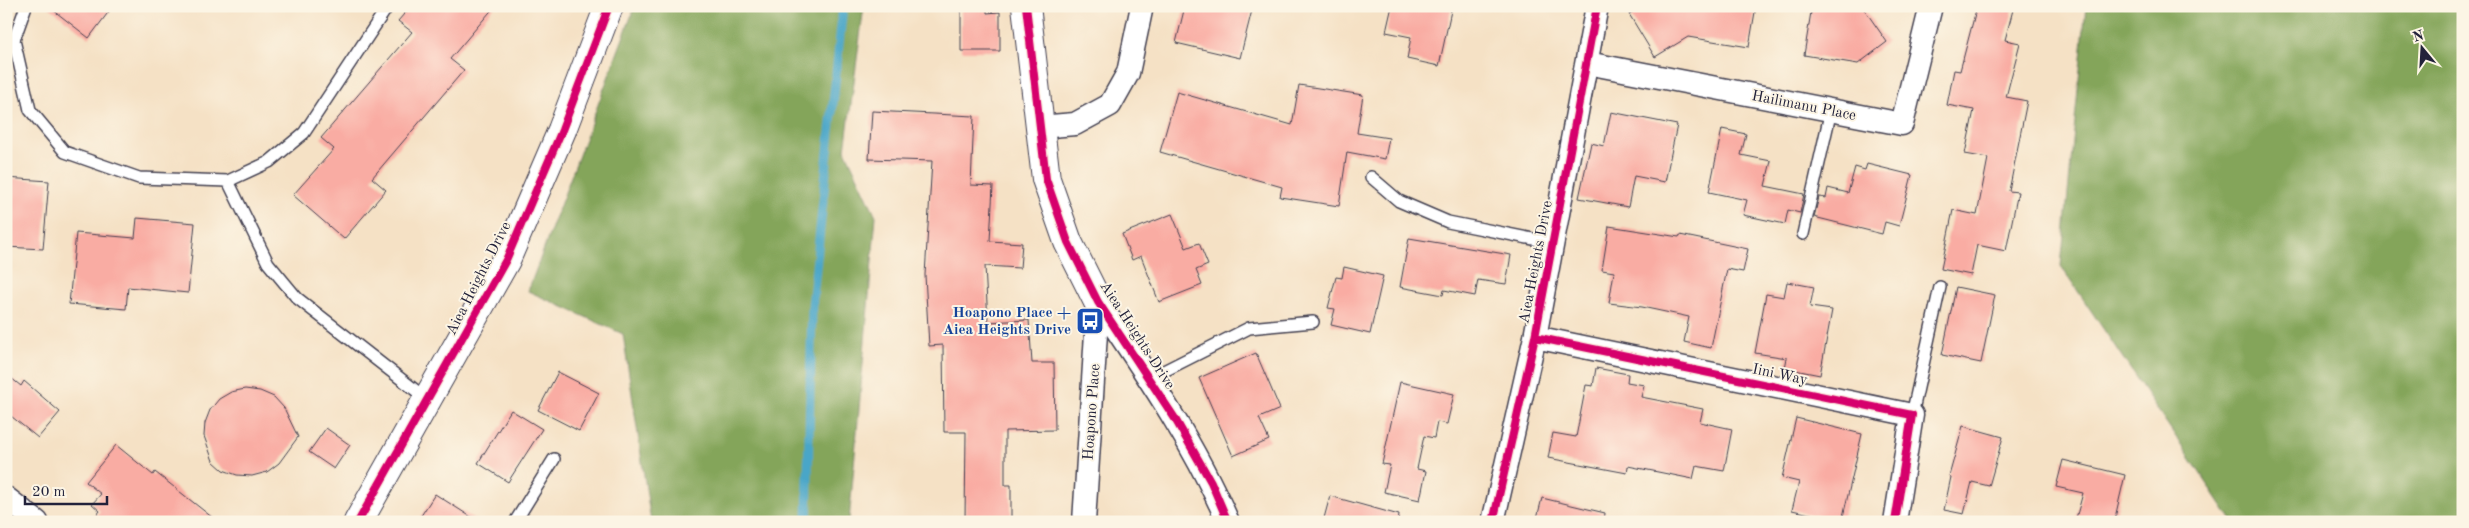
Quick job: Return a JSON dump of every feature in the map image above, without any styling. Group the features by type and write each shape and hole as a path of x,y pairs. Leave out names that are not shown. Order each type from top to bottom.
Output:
{"street":[{"name":"Aiea Heights Drive","path":"358,522 506,260 562,130 609,6"},
{"name":"Aiea Heights Drive","path":"1026,6 1046,179 1068,242 1098,302 1150,378 1211,482 1228,522"},
{"path":"1039,127 1075,124 1110,105 1128,73 1142,6"},
{"name":"Aiea Heights Drive","path":"1493,522 1535,337 1598,6"},
{"name":"Hailimanu Place","path":"1587,63 1902,124 1931,6"},
{"name":"Hoapono Place","path":"1084,522 1098,302"},
{"name":"Iini Way","path":"1535,337 1912,415"},
{"path":"1895,522 1912,415"},
{"path":"6,498 37,522"}],"lane":[{"path":"26,6 14,40 30,110 65,152 139,178 228,182 269,162 304,133 388,6"},
{"path":"1803,234 1831,110"},
{"path":"1371,177 1399,201 1448,222 1552,243"},
{"path":"228,182 268,263 297,298 428,400"},
{"path":"1912,415 1940,287"},
{"path":"1150,378 1249,328 1313,322"},
{"path":"515,522 554,460"}],"green space":[{"path":"635,6 864,6 845,150 876,216 849,522 651,522 623,334 528,291"},
{"path":"2086,6 2463,6 2463,522 2233,522 2061,266"}],"building":[{"path":"48,6 113,6 89,38"},
{"path":"411,6 495,6 450,59 464,70 372,178 386,190 344,239 293,195 334,149 321,138 412,32 398,21"},
{"path":"961,6 987,6 987,13 1000,12 1000,51 961,51"},
{"path":"1185,6 1253,6 1240,58 1176,43"},
{"path":"1392,6 1452,6 1439,66 1407,59 1411,37 1386,32"},
{"path":"1642,6 1756,6 1749,47 1688,37 1655,57 1629,14"},
{"path":"1812,6 1862,6 1887,42 1858,64 1804,55"},
{"path":"1977,6 2014,6 2005,40 2020,43 2006,97 2027,101 2009,191 2018,192 2006,251 1977,245 1971,275 1941,269 1953,210 1977,215 1988,158 1965,154 1974,110 1947,105 1954,70 1960,71"},
{"path":"1299,85 1363,95 1357,133 1389,138 1385,159 1347,152 1339,206 1280,197 1282,187 1160,152 1177,92 1292,125"},
{"path":"872,111 974,116 971,185 993,186 990,241 1022,243 1020,268 985,266 988,322 1029,320 1032,363 1054,363 1055,430 1005,431 1005,485 1011,485 1011,521 965,521 966,432 944,432 943,345 929,346 925,275 932,161 869,159"},
{"path":"1611,112 1677,125 1665,182 1634,176 1628,207 1579,198 1591,143 1604,146"},
{"path":"1722,129 1746,134 1741,155 1771,161 1765,186 1804,194 1800,213 1788,210 1785,224 1743,215 1747,200 1709,192"},
{"path":"1867,164 1912,175 1899,226 1885,222 1882,234 1814,217 1819,197 1826,198 1828,188 1848,193 1855,167 1865,170"},
{"path":"6,178 49,181 43,249 6,247"},
{"path":"1172,214 1186,248 1199,243 1208,265 1196,270 1202,285 1159,302 1141,256 1132,260 1122,234"},
{"path":"137,218 195,223 188,293 128,287 126,309 69,304 76,233 135,238"},
{"path":"1609,226 1679,237 1680,235 1748,249 1743,272 1727,269 1711,348 1684,342 1689,317 1642,307 1609,303 1614,272 1602,270"},
{"path":"1409,238 1511,255 1506,284 1478,280 1475,296 1444,290 1443,295 1400,287"},
{"path":"1344,267 1383,276 1370,334 1331,325 1335,309 1328,308 1336,277 1342,278"},
{"path":"1787,282 1814,287 1810,307 1832,310 1820,375 1785,368 1787,358 1755,353 1766,294 1784,297"},
{"path":"1956,287 1995,295 1981,363 1942,355"},
{"path":"1256,353 1280,409 1259,418 1269,440 1233,456 1199,378"},
{"path":"1596,368 1628,374 1627,382 1644,385 1641,397 1703,409 1700,422 1732,429 1724,471 1696,466 1693,479 1628,466 1627,473 1548,458 1553,433 1576,437 1586,385 1593,386"},
{"path":"558,372 599,393 579,431 538,410"},
{"path":"6,374 21,386 24,381 60,412 38,438 6,412"},
{"path":"1400,382 1454,394 1447,424 1437,422 1434,438 1424,436 1417,469 1426,471 1420,500 1384,492 1390,465 1382,464"},
{"path":"245,389 260,391 274,397 284,408 298,437 279,463 267,472 252,476 237,475 223,470 213,461 204,436 205,423 210,410 219,399 231,392"},
{"path":"511,410 542,429 508,482 478,463"},
{"path":"1796,418 1862,434 1842,521 1792,510 1799,482 1782,478"},
{"path":"1963,426 2003,437 1989,486 1972,482 1964,514 1944,510 1951,477 1949,476"},
{"path":"326,428 350,445 334,469 309,452"},
{"path":"116,445 153,475 155,472 218,522 91,522 100,511 92,504 101,494 86,482"},
{"path":"2063,460 2125,475 2114,522 2075,522 2083,493 2056,487"},
{"path":"435,494 479,522 417,522"},
{"path":"1330,496 1399,515 1398,522 1323,522"},
{"path":"1542,498 1605,513 1604,522 1536,522"}],"waterway":[{"path":"807,522 812,307 843,6"}],"cycle path":[{"path":"358,522 506,260 562,130 609,6"},
{"path":"1026,6 1046,179 1068,242 1098,302 1174,417 1211,482 1228,522"},
{"path":"1493,522 1535,337 1597,6"},
{"path":"1535,337 1912,415 1895,522"}],"place":[{"name":"Hoapono Place + Aiea Heights Drive","path":"1090,321"}]}
